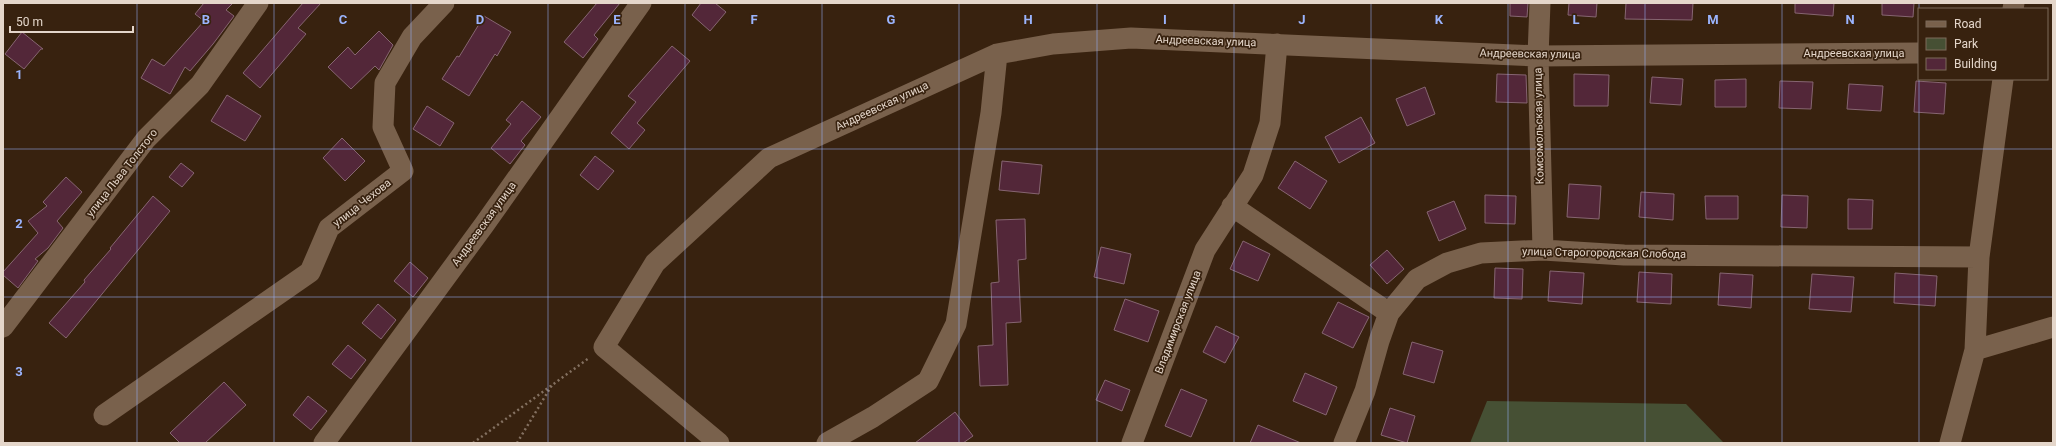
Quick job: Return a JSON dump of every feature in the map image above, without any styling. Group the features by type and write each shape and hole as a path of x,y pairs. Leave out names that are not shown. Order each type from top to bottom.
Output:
{"street":[{"name":"улица Льва Толстого","path":"3,327 146,138 200,85 258,3"},
{"name":"улица Чехова","path":"104,415 310,272 329,228 403,172 383,127 385,83 412,37 444,3"},
{"name":"Андреевская улица","path":"324,443 484,225 641,3"},
{"name":"Комсомольская улица","path":"1540,3 1538,56 1542,250"},
{"name":"Андреевская улица","path":"604,347 655,263 768,158 997,54 1054,44 1131,38 1538,56 1918,53"},
{"name":"Владимирская улица","path":"1132,443 1205,250 1232,206 1253,176 1270,123 1277,44"},
{"path":"827,443 873,417 928,381 956,324 991,113 997,54"},
{"path":"1950,443 1975,350 1979,257 2003,80"},
{"path":"1232,206 1389,313"},
{"name":"улица Старогородская Слобода","path":"1344,443 1365,391 1379,341 1389,313 1417,279 1447,263 1481,253 1542,250 1624,255 1979,257"},
{"path":"1975,350 2053,327"},
{"path":"604,347 718,443"}],"path":[{"path":"473,443 604,347"},
{"path":"517,443 553,384"}],"green space":[{"path":"1487,401 1686,404 1724,443 1470,443"}],"building":[{"path":"204,3 233,3 226,10 234,16 213,44 190,71 185,67 170,94 141,78 152,59 164,66 204,21 195,14"},
{"path":"303,3 321,3 298,28 306,34 260,88 243,73"},
{"path":"597,3 620,3 594,35 598,39 583,58 564,42"},
{"path":"701,3 715,3 726,12 710,31 692,15"},
{"path":"1510,3 1528,3 1527,17 1510,16"},
{"path":"1569,3 1597,3 1596,17 1568,15"},
{"path":"1626,3 1693,3 1692,20 1625,19"},
{"path":"1795,3 1834,3 1833,16 1795,13"},
{"path":"1882,3 1914,3 1913,17 1882,15"},
{"path":"484,16 511,32 497,56 495,54 469,96 442,79 457,56 459,57"},
{"path":"379,31 393,45 379,70 375,66 351,89 328,67 348,47 355,55"},
{"path":"22,32 43,49 41,49 24,69 5,54"},
{"path":"672,46 690,61 637,123 645,130 629,149 611,133 636,102 628,96"},
{"path":"1497,74 1526,75 1527,103 1496,102"},
{"path":"1574,74 1609,75 1608,106 1574,106"},
{"path":"1652,77 1683,79 1681,105 1650,103"},
{"path":"1746,79 1746,107 1715,107 1715,80"},
{"path":"1780,81 1813,82 1811,109 1779,108"},
{"path":"1916,81 1946,83 1944,114 1914,112"},
{"path":"1849,84 1883,86 1881,111 1847,109"},
{"path":"1425,87 1435,114 1407,126 1396,99"},
{"path":"227,95 261,116 245,141 211,121"},
{"path":"522,101 541,117 521,141 525,145 510,164 491,148 511,124 506,120"},
{"path":"427,106 454,123 440,146 413,129"},
{"path":"1361,117 1375,143 1339,163 1325,137"},
{"path":"342,138 365,161 345,181 323,158"},
{"path":"595,156 614,171 598,190 580,175"},
{"path":"1002,161 1042,165 1039,194 999,190"},
{"path":"1295,161 1327,181 1310,209 1278,188"},
{"path":"181,163 194,173 182,187 169,177"},
{"path":"66,177 82,192 57,221 63,228 48,248 35,259 38,261 18,288 3,275 3,272 38,233 28,221 47,206 43,202"},
{"path":"1569,184 1601,186 1599,219 1567,217"},
{"path":"1641,192 1674,194 1673,220 1639,217"},
{"path":"1485,195 1516,196 1515,224 1485,223"},
{"path":"1782,195 1808,196 1807,228 1781,227"},
{"path":"153,196 170,211 66,338 49,323 85,282 84,280"},
{"path":"1705,196 1738,196 1738,219 1706,219"},
{"path":"1848,199 1873,200 1872,229 1848,229"},
{"path":"1454,201 1466,229 1439,241 1427,212"},
{"path":"1025,219 1026,259 1018,260 1021,322 1006,323 1008,385 980,386 978,346 993,345 991,283 999,282 996,220"},
{"path":"1243,241 1270,254 1258,281 1230,269"},
{"path":"1101,247 1131,254 1124,284 1094,277"},
{"path":"1387,250 1404,269 1387,284 1370,265"},
{"path":"410,262 428,278 413,297 394,281"},
{"path":"1495,268 1523,269 1522,299 1494,298"},
{"path":"1550,271 1584,273 1582,304 1548,301"},
{"path":"1639,272 1672,274 1671,304 1637,302"},
{"path":"1720,273 1753,275 1751,308 1718,305"},
{"path":"1895,273 1937,276 1935,306 1894,303"},
{"path":"1812,274 1854,277 1851,312 1809,309"},
{"path":"1125,299 1159,311 1148,342 1114,330"},
{"path":"1338,302 1369,317 1353,348 1322,333"},
{"path":"378,304 396,320 381,339 362,323"},
{"path":"1216,326 1239,337 1225,363 1203,352"},
{"path":"1412,342 1443,351 1434,383 1403,374"},
{"path":"348,345 366,360 351,379 332,364"},
{"path":"1305,373 1337,387 1326,415 1293,401"},
{"path":"1105,380 1130,390 1122,411 1096,400"},
{"path":"224,382 246,405 205,443 180,443 170,433"},
{"path":"1181,389 1207,400 1191,437 1165,426"},
{"path":"308,396 327,411 311,430 293,415"},
{"path":"1390,408 1415,416 1407,443 1381,435"},
{"path":"955,412 973,436 963,443 915,443"},
{"path":"1258,425 1301,443 1250,443"}]}
